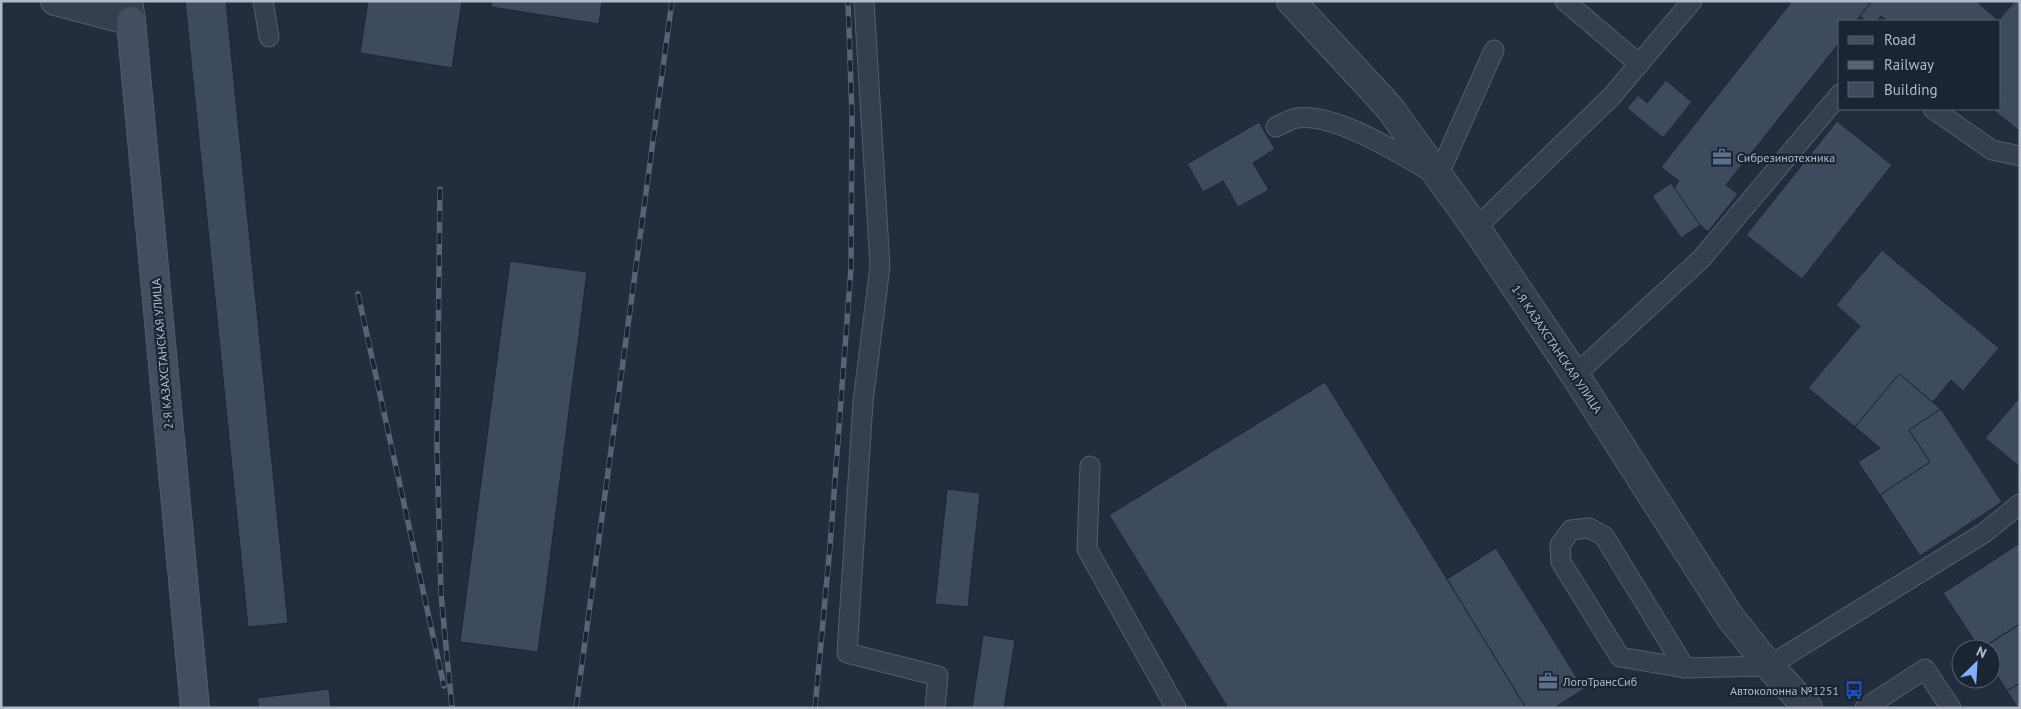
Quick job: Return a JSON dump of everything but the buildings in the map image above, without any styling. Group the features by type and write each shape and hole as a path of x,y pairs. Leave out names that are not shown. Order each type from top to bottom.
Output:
{"street":[{"path":"55,1 129,11"},
{"name":"1-Я КАЗАХСТАНСКАЯ УЛИЦА","path":"1291,1 1389,107 1476,228 1575,375 1730,617 1769,666 1808,708"},
{"name":"2-Я КАЗАХСТАНСКАЯ УЛИЦА","path":"129,11 195,708"}],"lane":[{"path":"264,1 269,37"},
{"path":"864,1 880,266 863,402 847,653 938,676 935,708"},
{"path":"1565,1 1639,64"},
{"path":"1476,228 1612,96 1692,1"},
{"path":"1276,127 1298,118 1327,121 1366,135 1438,176 1494,50"},
{"path":"1575,375 1701,259 1838,96"},
{"path":"1934,110 1992,150 2020,156"},
{"path":"1090,466 1087,549 1176,708"},
{"path":"1685,668 1604,536 1589,528 1571,530 1560,545 1561,562 1620,657 1685,668 1769,666 1984,533 2020,504"},
{"path":"1865,708 1925,669 1951,708"}],"railway":[{"path":"576,708 672,1"},
{"path":"815,708 830,546 851,268 852,116 848,1"},
{"path":"440,189 437,446 441,594 452,708"},
{"path":"358,294 444,686"}],"place":[{"name":"Сибрезинотехника","path":"1722,157"},
{"name":"ЛогоТрансСиб","path":"1548,681"},
{"name":"Автоколонна №1251","path":"1854,690"}]}
